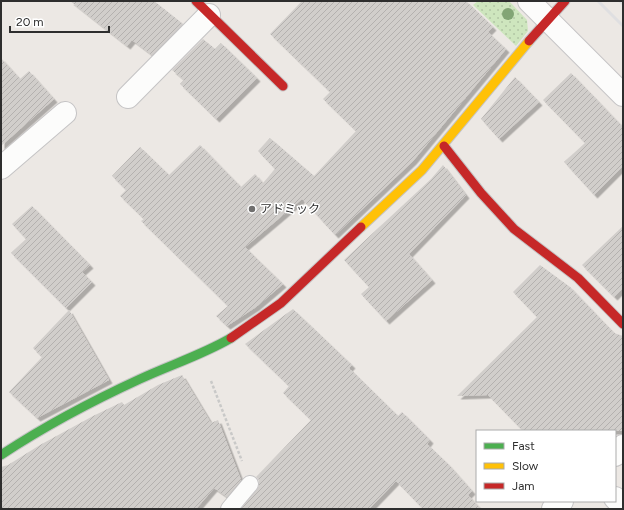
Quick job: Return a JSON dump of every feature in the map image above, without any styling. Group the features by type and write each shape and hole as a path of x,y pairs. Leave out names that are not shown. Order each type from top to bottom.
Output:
{"street":[{"path":"529,1 623,95"},
{"path":"1,455 16,444 122,388 201,354 232,338 258,322 281,303 402,190 444,146 547,19 565,1"},
{"path":"128,97 200,5 283,86"},
{"path":"1,168 65,113"},
{"path":"444,146 481,193 514,229 578,278 623,324"},
{"path":"616,454 623,446"},
{"path":"553,509 561,502"}],"lane":[{"path":"229,509 250,484"}],"path":[{"path":"201,354 250,484"}],"green space":[{"path":"478,1 509,1 527,20 528,31 516,46 473,5"}],"building":[{"path":"70,1 154,1 183,24 152,55 132,40 127,46"},
{"path":"302,1 466,1 493,27 488,32 506,49 413,161 335,235 302,199 245,247 283,284 256,307 227,326 216,316 228,306 141,221 144,219 120,196 126,190 112,176 140,147 169,175 200,145 241,187 255,174 263,183 275,169 258,151 270,138 314,176 356,131 323,99 330,92 270,34"},
{"path":"203,39 215,49 221,43 257,78 216,119 180,84 184,80 172,70"},
{"path":"1,58 20,79 29,71 54,99 1,146"},
{"path":"571,73 623,127 623,166 594,195 564,162 585,143 543,100"},
{"path":"515,77 539,102 499,139 481,119"},
{"path":"443,165 466,195 409,254 432,280 386,321 361,294 369,287 344,260 431,179"},
{"path":"32,206 90,265 82,272 92,282 66,308 11,253 26,239 12,224"},
{"path":"623,226 623,288 614,297 582,265"},
{"path":"540,265 570,287 614,333 623,336 623,431 522,430 488,395 457,396 537,317 513,292"},
{"path":"293,309 352,365 349,368 398,416 402,412 430,440 427,444 448,464 472,491 468,495 481,509 423,509 396,481 369,509 241,509 259,486 259,480 256,477 311,420 283,393 289,386 245,344"},
{"path":"69,310 109,380 37,418 9,392 42,357 33,348"},
{"path":"182,375 211,423 218,420 241,480 227,497 214,488 196,509 1,509 1,467 8,465 40,445 93,416 122,402 124,405 158,385"}],"railway":[{"path":"598,1 623,26"},
{"path":"620,1 623,4"}],"traffic: fast":[{"path":"1,455 52,424 104,396 209,350 231,338"}],"traffic: slow":[{"path":"361,227 422,170 529,41"}],"traffic: jam":[{"path":"196,1 283,86"},
{"path":"529,41 565,1"},
{"path":"444,146 481,193 514,229 578,278 623,324"},
{"path":"231,338 281,303 361,227"}],"place":[{"name":"アドミック","path":"252,209"}]}
